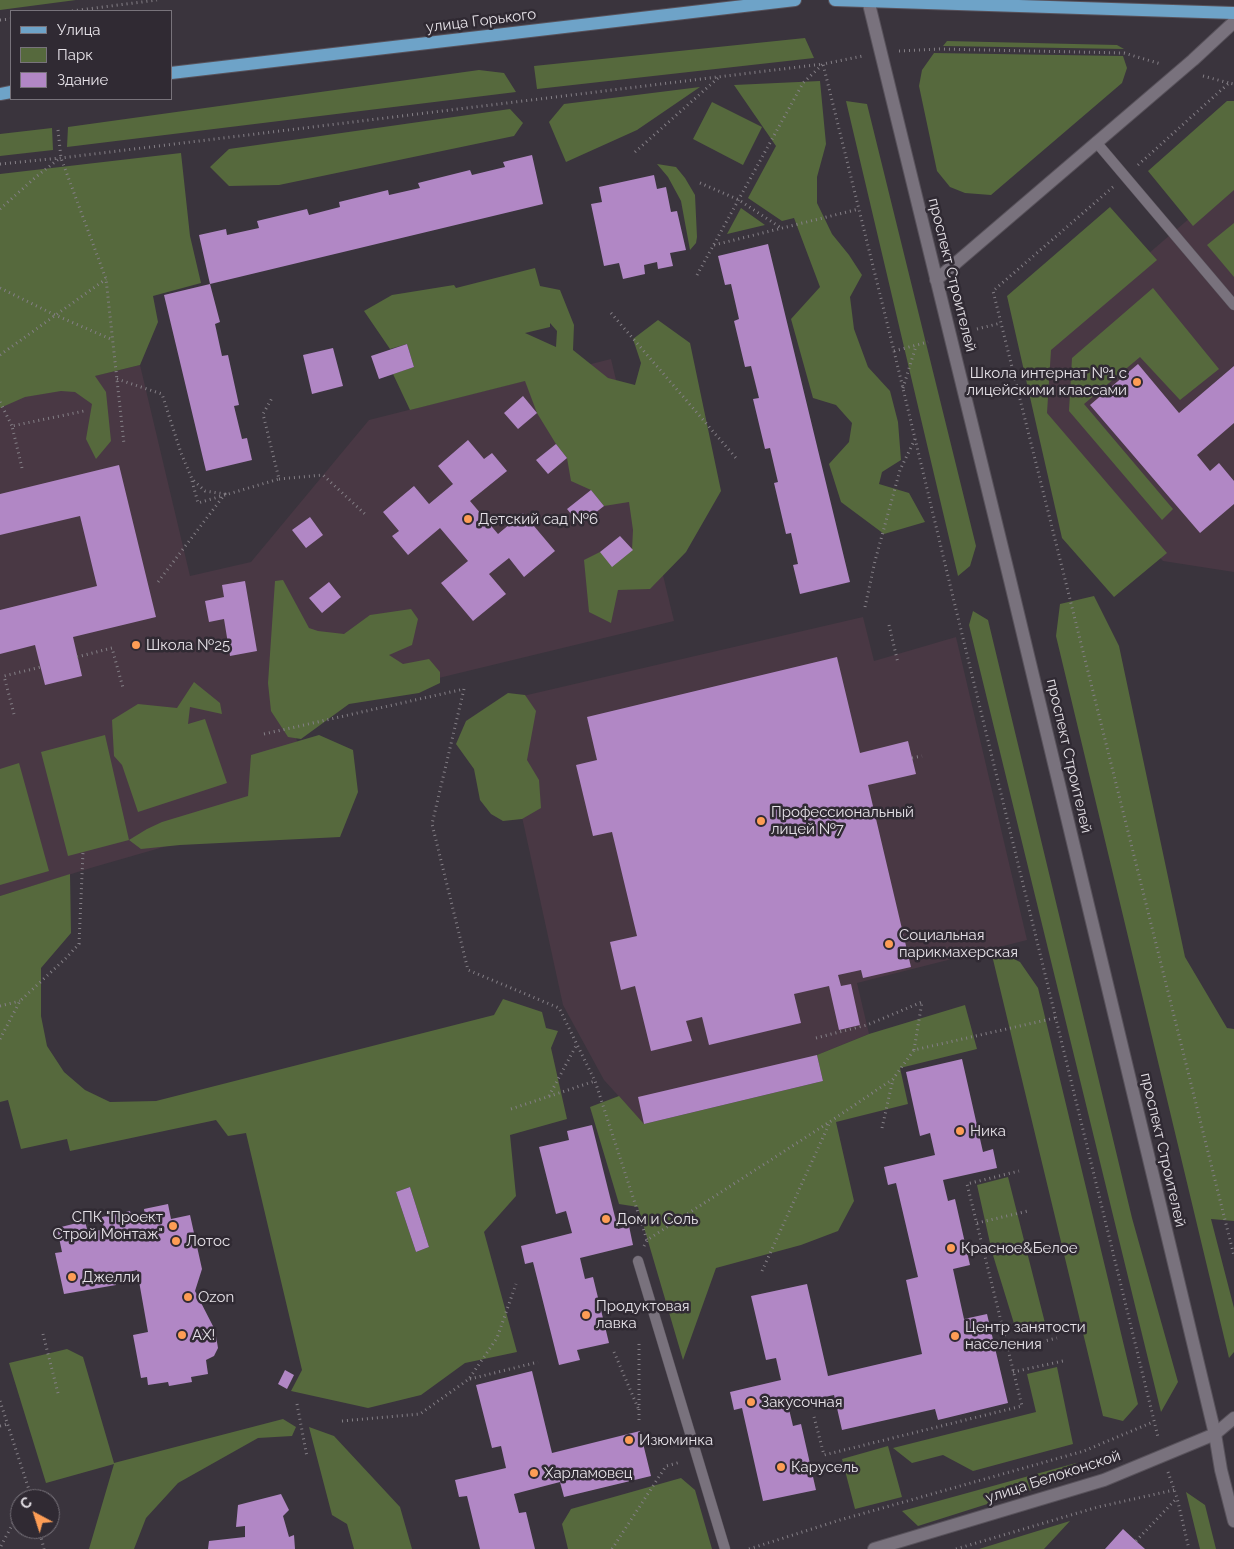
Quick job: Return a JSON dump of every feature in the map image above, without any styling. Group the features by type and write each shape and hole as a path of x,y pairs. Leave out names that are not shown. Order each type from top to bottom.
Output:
{"main road":[{"name":"улица Горького","path":"172,73 795,0"},
{"path":"835,0 1234,13"},
{"name":"проспект Строителей","path":"868,1 882,52 1215,1434 1234,1521"},
{"path":"936,280 1182,70 1234,22"},
{"name":"улица Белоконской","path":"874,1549 1104,1480 1215,1434 1234,1418"}],"lane":[{"path":"1096,142 1234,305"},
{"path":"638,1261 725,1549"}],"path":[{"path":"80,10 157,0"},
{"path":"0,164 823,64 882,52 939,49 1124,53 1234,84"},
{"path":"697,275 803,83 823,64"},
{"path":"823,64 1153,1422 1174,1490 1189,1549"},
{"path":"635,152 719,77"},
{"path":"1229,83 993,291 1234,1256"},
{"path":"58,130 61,158 106,278 124,444"},
{"path":"0,209 37,176 61,158"},
{"path":"700,183 739,200 782,228"},
{"path":"714,246 859,209"},
{"path":"0,354 106,278"},
{"path":"0,288 55,315 113,340"},
{"path":"611,313 736,458"},
{"path":"976,329 1000,323"},
{"path":"894,351 928,342"},
{"path":"903,389 916,346"},
{"path":"117,379 162,394 181,453 192,479 198,503 279,479 323,475 366,515"},
{"path":"272,398 263,414 279,479"},
{"path":"0,402 12,426 22,468"},
{"path":"12,426 84,411"},
{"path":"865,607 875,560 900,470 915,439"},
{"path":"192,479 206,491 225,494"},
{"path":"158,582 225,494"},
{"path":"889,626 898,663"},
{"path":"77,657 112,648 122,688"},
{"path":"14,714 4,676 40,667"},
{"path":"264,734 464,689 432,824 468,970 559,1008 595,1081 647,1240"},
{"path":"912,758 922,756"},
{"path":"0,1038 20,1001 66,959 79,944 84,852"},
{"path":"0,1006 20,1001"},
{"path":"638,1261 647,1240 893,1079 914,1050 922,1002 867,1025 816,1038"},
{"path":"914,1050 1055,1018"},
{"path":"549,1097 578,1044"},
{"path":"882,1128 893,1079"},
{"path":"511,1109 595,1081"},
{"path":"762,1271 831,1121"},
{"path":"814,1417 824,1455 1022,1406 967,1184 1019,1171"},
{"path":"977,1223 1028,1211"},
{"path":"342,1421 420,1414 469,1379 497,1338 516,1284"},
{"path":"43,1334 59,1397"},
{"path":"1008,1350 1058,1338"},
{"path":"639,1344 639,1420"},
{"path":"614,1352 639,1411"},
{"path":"1013,1372 1063,1361"},
{"path":"469,1379 538,1362"},
{"path":"0,1401 29,1489"},
{"path":"297,1404 307,1457"},
{"path":"749,1549 840,1520 1084,1451 1153,1422"},
{"path":"0,1426 8,1424"},
{"path":"612,1549 666,1466"},
{"path":"956,1549 1098,1506 1174,1490"},
{"path":"1136,1541 1176,1498"},
{"path":"1,1546 10,1529"}],"shaded area":[{"name":"Школа интернат №1 с лицейскими классами","path":"1234,180 1234,572 1163,561 1039,419 1041,346"},
{"path":"611,359 674,621 290,714 313,804 0,896 0,399 140,365 190,576 251,562 369,420"},
{"name":"Профессиональный лицей №7","path":"863,617 874,661 956,637 1027,940 857,983 869,1034 817,1055 823,1081 644,1124 604,1080 563,1005 497,702"}],"green space":[{"path":"0,0 76,0 0,10"},
{"path":"805,38 814,58 537,89 534,66"},
{"path":"947,41 1117,45 1124,49 943,46"},
{"path":"934,53 1123,56 1127,68 1122,83 991,195 965,193 950,187 937,171 919,86 922,70"},
{"path":"479,70 504,73 516,92 67,147 68,127"},
{"path":"820,81 826,144 817,177 817,203 832,234 862,275 850,297 854,329 868,367 890,391 898,422 901,460 882,472 879,484 909,493 925,522 884,534 841,502 829,464 849,442 852,423 836,405 813,398 791,319 820,287 794,218 782,221 748,198 776,146 734,85"},
{"path":"700,87 637,130 566,162 549,122 564,104"},
{"path":"846,101 867,104 976,546 970,566 958,576"},
{"path":"1227,101 1234,101 1234,190 1193,226 1148,171"},
{"path":"712,102 762,127 743,165 693,139"},
{"path":"510,109 523,123 514,136 279,185 229,186 210,167 229,149"},
{"path":"52,128 53,150 0,156 0,134"},
{"path":"181,153 190,236 201,283 153,296 158,322 140,365 95,376 106,392 111,441 96,459 86,439 92,404 75,392 61,391 25,397 0,408 0,174"},
{"path":"657,164 676,167 695,195 697,237 696,243 690,250 681,201 668,177"},
{"path":"1110,207 1157,260 1051,350 1047,413 1167,553 1114,597 1062,538 1007,296"},
{"path":"741,208 765,225 727,234"},
{"path":"1234,223 1234,277 1207,245"},
{"path":"535,268 540,286 560,290 574,325 573,350 608,378 635,385 641,363 633,339 658,320 690,343 721,491 686,552 650,589 618,590 611,623 589,612 584,560 600,552 632,550 633,530 629,502 604,506 591,490 571,481 567,458 537,413 525,381 410,410 393,374 414,367 407,344 390,349 364,311 392,295 454,285 456,288","holes":["550,323 557,331 556,347 525,333 550,327"]},
{"path":"1153,288 1219,369 1180,400 1140,357 1084,404 1173,509 1162,520 1069,411 1072,358"},
{"path":"283,580 309,628 318,631 344,634 370,615 411,609 418,619 412,645 389,655 403,664 429,659 440,672 440,683 419,693 349,704 301,739 288,737 271,711 268,683 275,581"},
{"path":"1094,596 1119,646 1185,957 1227,1028 1234,1029 1234,1221 1211,1219 1234,1308 1234,1352 1229,1358 1056,636 1060,604"},
{"path":"973,611 988,620 1132,1218 1178,1382 1161,1412 969,625"},
{"path":"194,682 220,703 222,714 190,707 188,724 205,719 227,783 138,812 122,765 114,756 112,720 138,704 177,708"},
{"path":"508,693 525,695 536,711 527,760 539,780 541,808 522,819 503,821 491,814 480,800 474,769 456,744 466,721"},
{"path":"105,735 129,840 68,856 41,752"},
{"path":"319,735 353,750 358,792 340,837 180,845 141,849 129,840 162,822 248,796 251,755"},
{"path":"19,763 49,871 0,885 0,769"},
{"path":"70,874 71,933 41,968 41,1016 47,1046 64,1072 85,1090 110,1102 156,1101 494,1015 503,999 542,1012 546,1028 558,1031 551,1048 567,1119 510,1135 516,1196 484,1232 517,1352 465,1363 421,1395 368,1408 291,1391 302,1370 246,1133 228,1136 216,1120 70,1151 67,1139 21,1149 8,1100 0,1102 0,896","holes":["410,1187 429,1247 416,1252 396,1192"]},
{"path":"990,947 1020,962 1038,988 1138,1404 1123,1421 1103,1416"},
{"path":"965,1005 977,1049 900,1068 908,1104 836,1122 854,1201 838,1231 801,1245 716,1268 683,1360 638,1207 619,1204 590,1107 619,1096 644,1124 823,1081 817,1055 869,1034"},
{"path":"1008,1177 1045,1323 1016,1330 992,1252 977,1185"},
{"path":"67,1349 83,1357 114,1463 283,1419 296,1427 292,1436 258,1438 178,1483 146,1518 134,1549 89,1549 114,1464 46,1483 9,1363"},
{"path":"1057,1367 1073,1444 973,1471 943,1455 912,1463 893,1448 1036,1412 1027,1374"},
{"path":"309,1427 334,1436 400,1507 412,1549 354,1549 347,1524 332,1515"},
{"path":"888,1446 902,1497 855,1509 842,1459"},
{"path":"1076,1463 1063,1480 918,1526 902,1511"},
{"path":"681,1478 695,1490 712,1549 568,1549 562,1524 571,1509"},
{"path":"1186,1492 1205,1505 1216,1549 1200,1549"},
{"path":"1070,1521 1044,1549 979,1549"}],"building":[{"path":"532,155 543,204 210,284 199,235 226,229 227,235 259,228 257,221 307,209 309,215 340,207 339,202 388,190 389,195 420,188 418,183 470,170 472,175 505,167 503,162"},
{"path":"654,175 657,189 666,187 671,212 677,211 686,250 670,253 673,266 658,269 657,262 644,265 645,274 623,279 619,263 604,266 591,204 602,202 599,187"},
{"path":"768,244 850,582 800,594 793,565 798,564 791,533 786,534 774,483 778,482 770,448 765,449 753,399 759,398 751,366 745,367 734,321 739,319 731,284 725,285 718,256"},
{"path":"210,284 220,322 215,324 222,356 228,355 239,405 234,406 242,439 247,438 252,460 206,471 164,295"},
{"path":"407,344 414,367 379,379 371,356"},
{"path":"333,348 343,386 312,394 303,355"},
{"path":"1138,364 1179,413 1234,366 1234,423 1197,455 1210,471 1219,463 1234,481 1234,504 1200,533 1090,405"},
{"path":"523,396 537,413 518,429 504,413"},
{"path":"468,440 484,459 492,453 507,471 470,501 498,534 523,513 555,551 524,577 509,558 489,574 506,594 473,621 441,583 468,561 440,528 408,555 392,536 399,531 383,512 414,486 429,504 453,484 438,466"},
{"path":"556,444 567,458 548,474 536,460"},
{"path":"119,465 156,617 73,637 82,676 45,685 35,645 0,654 0,610 97,586 80,516 0,535 0,494"},
{"path":"591,490 604,506 580,525 567,509"},
{"path":"310,517 323,535 306,548 292,530"},
{"path":"620,536 633,550 612,567 600,552"},
{"path":"245,581 257,651 230,656 224,619 209,622 205,601 224,597 222,585"},
{"path":"329,582 341,597 322,613 309,598"},
{"path":"837,657 860,753 908,741 916,774 868,785 911,967 863,978 861,970 838,975 841,986 851,984 860,1025 839,1030 829,986 794,994 801,1023 709,1045 702,1017 686,1021 692,1041 651,1051 635,986 621,990 610,942 637,936 612,832 593,836 576,765 597,760 587,717"},
{"path":"817,1055 823,1081 644,1124 638,1097"},
{"path":"962,1059 983,1152 993,1149 997,1168 943,1180 948,1201 955,1199 970,1265 953,1269 964,1319 987,1314 1008,1403 938,1420 935,1409 842,1430 834,1395 788,1405 793,1426 801,1424 816,1490 763,1501 742,1408 734,1410 730,1392 781,1380 776,1358 766,1360 751,1296 807,1284 828,1376 922,1354 906,1280 918,1277 896,1183 888,1185 884,1167 935,1155 930,1133 920,1136 906,1072"},
{"path":"592,1125 618,1229 629,1226 633,1245 580,1258 585,1279 593,1277 609,1343 577,1350 580,1360 559,1365 533,1262 525,1264 521,1246 572,1233 566,1211 556,1214 539,1147 569,1140 567,1131"},
{"path":"410,1187 429,1247 416,1252 396,1192"},
{"path":"168,1204 171,1219 190,1215 202,1269 195,1291 215,1330 218,1348 214,1356 206,1360 208,1374 191,1377 192,1382 169,1386 168,1382 148,1385 147,1377 141,1378 133,1335 148,1332 137,1270 129,1272 130,1278 115,1281 116,1285 64,1294 55,1253 62,1252 57,1228 85,1221 88,1233 104,1229 102,1217 130,1211 132,1219 145,1216 144,1209"},
{"path":"285,1370 294,1375 287,1389 278,1384"},
{"path":"532,1371 552,1453 640,1431 651,1476 564,1497 560,1482 514,1494 519,1513 526,1512 535,1549 480,1549 467,1496 459,1497 455,1480 506,1468 501,1446 492,1448 476,1385"},
{"path":"281,1494 289,1510 283,1516 289,1537 294,1535 295,1549 208,1549 209,1541 245,1537 245,1526 236,1527 238,1505"},
{"path":"1123,1529 1136,1541 1145,1549 1105,1549"}],"place":[{"name":"Школа интернат №1 с лицейскими классами","path":"1137,382"},
{"name":"Детский сад №6","path":"468,519"},
{"name":"Школа №25","path":"136,645"},
{"name":"Профессиональный лицей №7","path":"761,821"},
{"name":"Социальная парикмахерская","path":"889,944"},
{"name":"Ника","path":"960,1131"},
{"name":"Дом и Соль","path":"606,1219"},
{"name":"СПК \"Проект Строй Монтаж\"","path":"173,1226"},
{"name":"Лотос","path":"176,1241"},
{"name":"Красное&Белое","path":"951,1248"},
{"name":"Джелли","path":"72,1277"},
{"name":"Ozon","path":"188,1297"},
{"name":"Продуктовая лавка","path":"586,1315"},
{"name":"АХ!","path":"182,1335"},
{"name":"Центр занятости населения","path":"955,1336"},
{"name":"Закусочная","path":"751,1402"},
{"name":"Изюминка","path":"629,1440"},
{"name":"Карусель","path":"781,1467"},
{"name":"Харламовец","path":"534,1473"}]}
